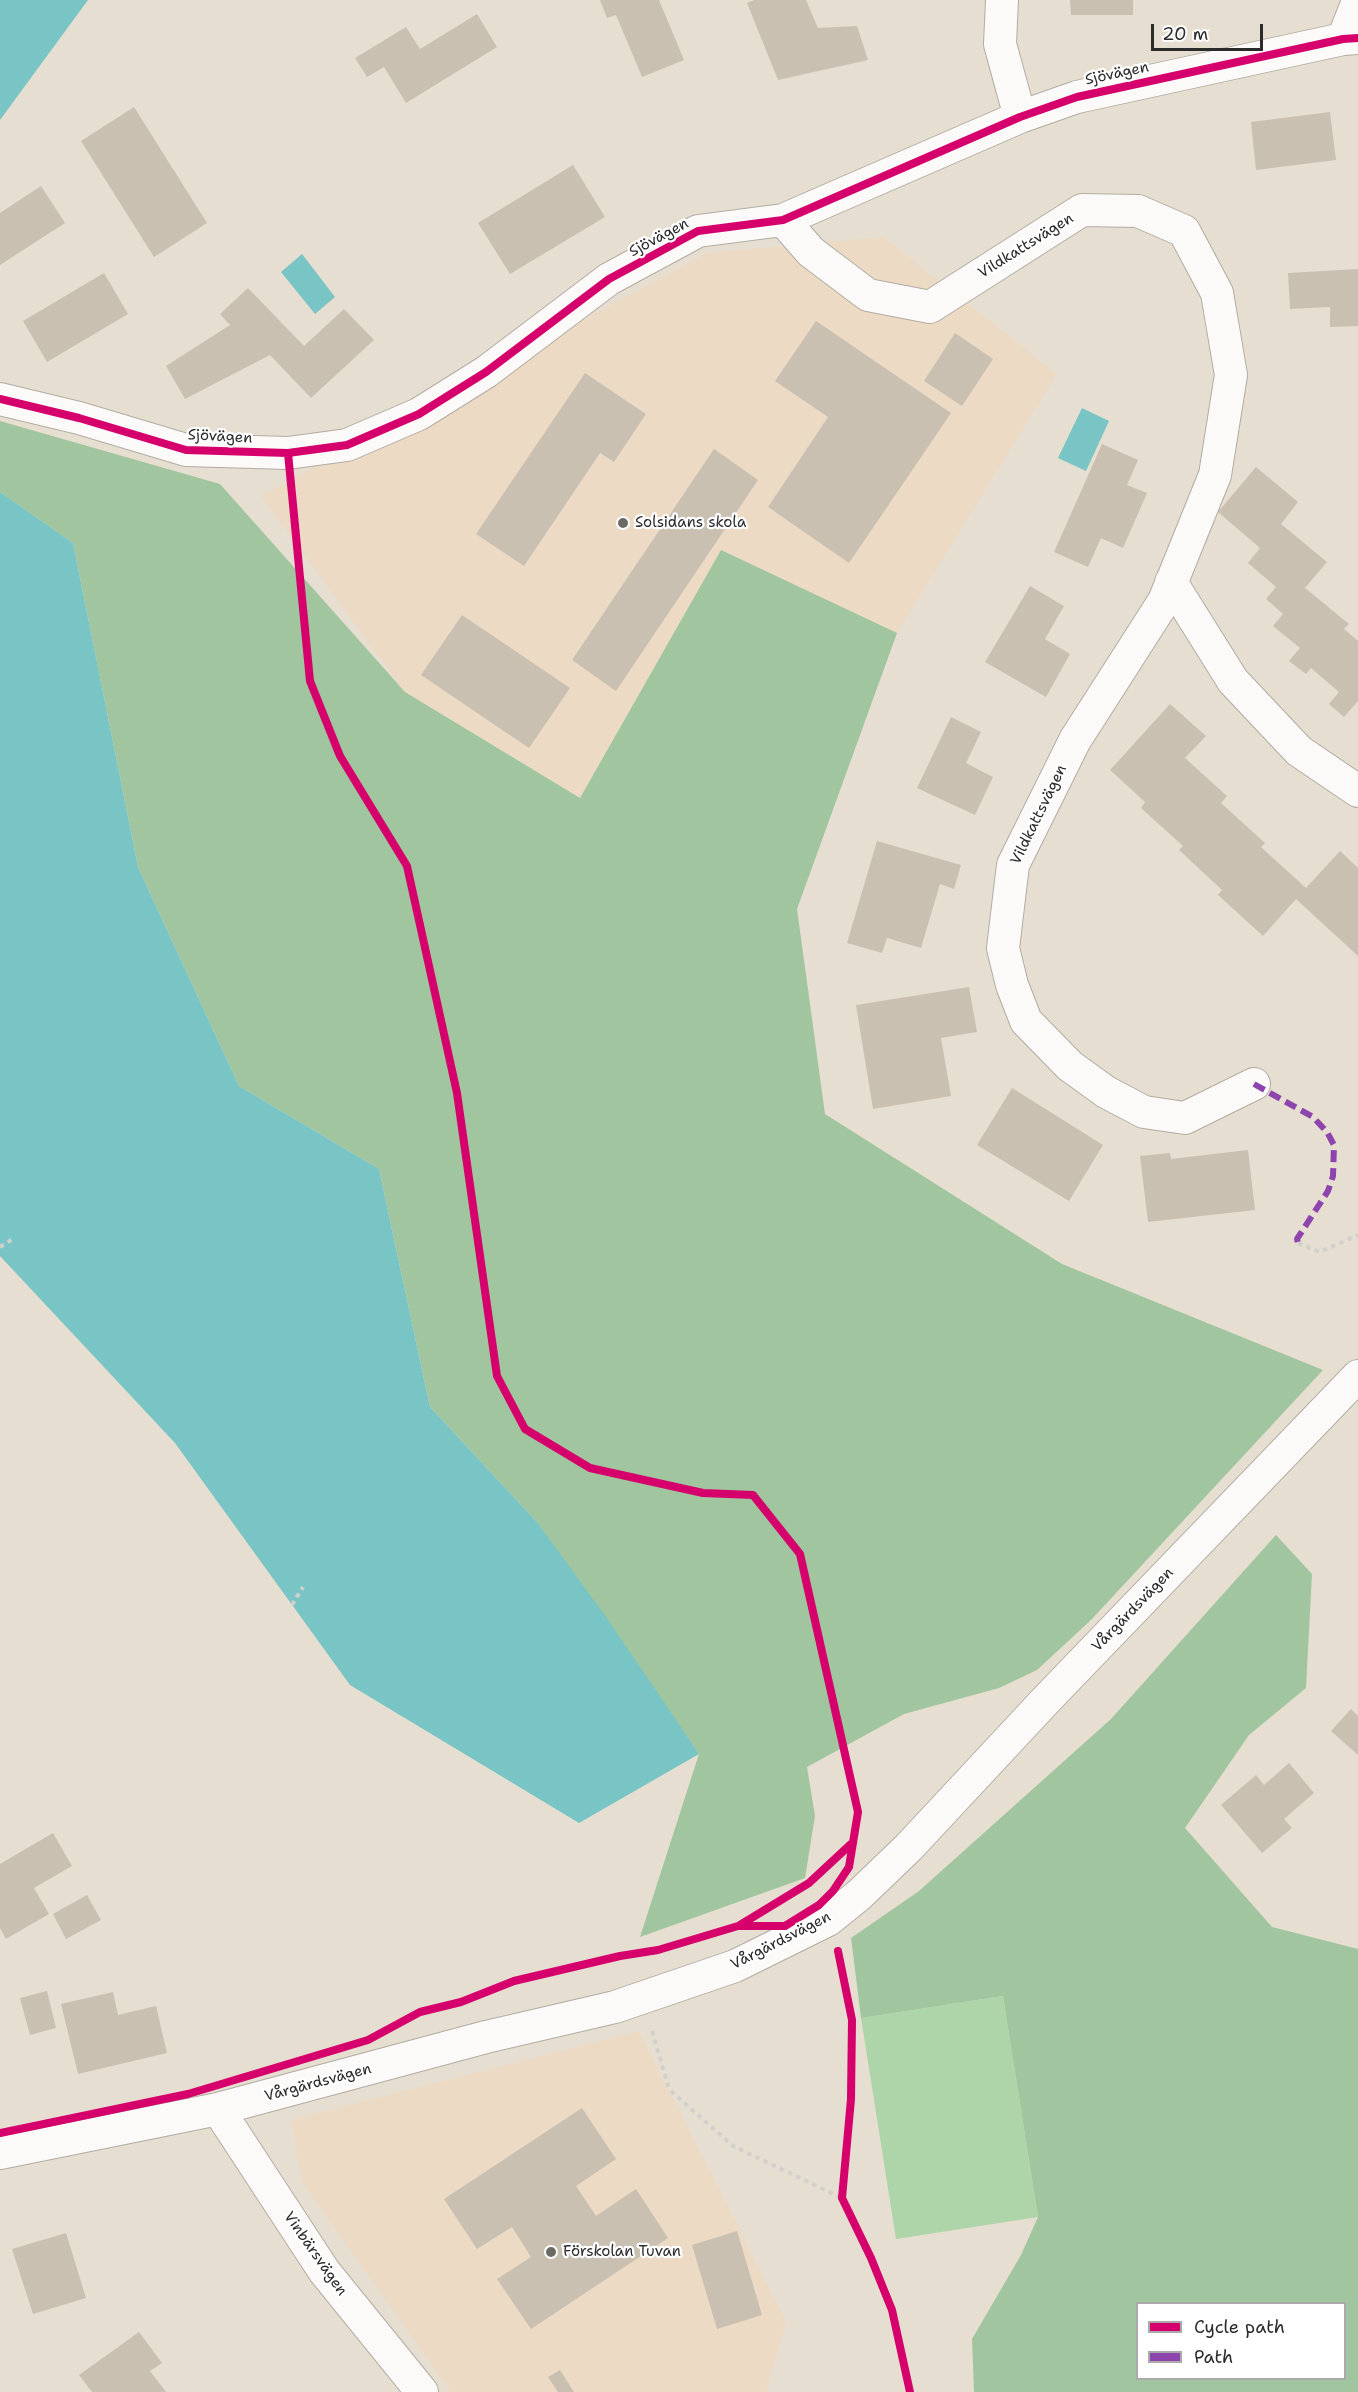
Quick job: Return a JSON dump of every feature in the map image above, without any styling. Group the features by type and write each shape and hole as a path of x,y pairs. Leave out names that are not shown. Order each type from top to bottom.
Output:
{"street":[{"path":"1002,0 1000,44 1020,117"},
{"path":"1350,39 1358,1"},
{"name":"Sjövägen","path":"0,399 79,418 186,450 288,453 347,445 419,414 486,372 609,279 698,231 783,220 1020,117 1077,97 1350,39"},
{"name":"Vildkattsvägen","path":"783,220 811,252 868,295 930,308 1082,210 1138,211 1184,231 1216,293 1231,375 1215,475 1164,601 1075,740 1013,865 1003,948 1012,985 1026,1020 1070,1066 1106,1092 1144,1112 1185,1118 1254,1084"},
{"path":"1171,582 1233,681 1299,751 1358,791"},
{"name":"Vårgärdsvägen","path":"0,2153 218,2109 486,2037 615,2007 735,1965 828,1920 859,1895 909,1847 1046,1700 1354,1388"},
{"name":"Vinbärsvägen","path":"218,2109 324,2271 422,2392"}],"path":[{"path":"1298,1243 1320,1252 1358,1235"},
{"path":"0,1247 14,1238"},
{"path":"292,1605 303,1587"},
{"path":"642,1996 669,2089 734,2146 842,2198"},
{"path":"843,2186 842,2198 847,2208"}],"shaded area":[{"name":"Solsidans skola","path":"883,237 1057,374 897,633 721,550 580,798 405,692 261,496 707,253"},
{"name":"Förskolan Tuvan","path":"639,2031 786,2322 766,2392 451,2392 302,2182 291,2120"}],"green space":[{"path":"0,421 220,484 405,692 580,798 721,550 897,633 797,909 825,1114 1062,1264 1323,1370 1091,1620 1037,1670 999,1688 904,1714 807,1767 815,1816 805,1878 640,1937 699,1754 537,1522 430,1407 379,1169 239,1086 138,867 73,543 0,492"},
{"path":"1276,1535 1312,1574 1306,1688 1249,1735 1185,1828 1272,1927 1358,1949 1358,2392 974,2392 972,2339 1021,2255 1038,2217 1003,1996 861,2018 851,1938 919,1891 1111,1719"},
{"path":"1003,1996 1038,2217 896,2239 861,2018"}],"water":[{"path":"0,0 88,0 0,120"},
{"path":"302,254 335,297 315,314 281,272"},
{"path":"1082,408 1109,421 1086,471 1058,458"},
{"path":"0,492 73,543 138,867 239,1086 379,1169 430,1407 537,1522 609,1621 699,1754 579,1823 350,1685 175,1443 0,1256"}],"building":[{"path":"600,0 659,0 684,60 642,77 616,15 607,18"},
{"path":"754,0 806,0 818,28 857,26 868,60 778,80 747,3"},
{"path":"1070,0 1133,0 1133,15 1071,15"},
{"path":"477,14 497,47 406,103 384,67 367,77 355,58 406,27 420,49"},
{"path":"134,107 207,223 154,257 81,141"},
{"path":"1330,112 1336,160 1256,170 1251,122"},
{"path":"573,165 605,217 510,274 478,223"},
{"path":"41,186 65,223 0,265 0,213"},
{"path":"1358,269 1358,326 1330,327 1330,307 1290,309 1288,273"},
{"path":"104,273 128,314 47,362 23,321"},
{"path":"248,288 304,346 344,309 374,340 311,398 270,355 185,399 166,366 230,325 220,314"},
{"path":"816,321 951,413 849,563 768,507 828,417 775,381"},
{"path":"955,333 993,359 962,406 924,381"},
{"path":"585,373 646,414 614,462 600,453 524,566 476,534"},
{"path":"1102,444 1138,460 1127,485 1147,493 1123,548 1101,538 1088,567 1054,552"},
{"path":"714,449 758,480 616,691 572,660"},
{"path":"1256,467 1298,502 1281,524 1327,562 1305,588 1349,624 1344,629 1358,641 1358,701 1344,717 1329,704 1339,692 1311,668 1306,674 1289,661 1300,648 1273,626 1283,614 1266,599 1276,587 1248,563 1260,548 1218,512"},
{"path":"1030,586 1064,606 1045,639 1070,654 1046,697 985,662"},
{"path":"462,615 570,688 529,748 421,675"},
{"path":"1170,704 1206,736 1185,758 1227,796 1221,803 1265,843 1261,847 1306,888 1340,851 1358,868 1358,956 1296,899 1263,936 1218,895 1222,890 1179,850 1183,846 1141,808 1145,802 1110,770"},
{"path":"951,717 981,732 966,763 993,777 975,815 917,788"},
{"path":"877,841 961,865 954,889 940,884 921,948 887,938 882,953 847,943"},
{"path":"969,987 977,1032 941,1038 951,1096 873,1109 856,1005"},
{"path":"1012,1088 1103,1145 1069,1201 977,1145"},
{"path":"1248,1150 1255,1210 1148,1222 1140,1156 1170,1153 1171,1159"},
{"path":"1351,1709 1358,1716 1358,1755 1331,1731"},
{"path":"1289,1763 1314,1793 1284,1819 1292,1828 1262,1853 1221,1805 1256,1775 1264,1785"},
{"path":"53,1833 72,1866 34,1888 49,1914 6,1939 0,1928 0,1864"},
{"path":"87,1895 101,1920 66,1939 53,1914"},
{"path":"47,1991 56,2028 30,2035 20,1998"},
{"path":"113,1992 118,2015 156,2006 167,2053 78,2074 61,2004"},
{"path":"582,2108 616,2159 576,2186 596,2216 636,2189 668,2238 531,2329 497,2279 531,2257 512,2227 477,2249 444,2199"},
{"path":"737,2231 762,2315 717,2329 692,2245"},
{"path":"66,2233 86,2298 33,2314 12,2249"},
{"path":"139,2332 162,2363 150,2371 166,2392 92,2392 79,2375"},
{"path":"560,2370 574,2392 558,2392 548,2377"}],"marked path":[{"path":"1254,1084 1313,1117 1327,1132 1334,1145 1333,1176 1328,1191 1297,1239 1298,1243"}],"cycle path":[{"path":"0,399 79,418 186,450 288,453 347,445 419,414 486,372 609,279 698,231 783,220 1020,117 1077,97 1343,39 1358,38"},
{"path":"0,2133 188,2094 368,2040 420,2012 461,2002 514,1981 620,1956 658,1950 738,1926 785,1926 819,1905 833,1891 849,1867 858,1812 800,1554 753,1495 703,1493 590,1468 525,1429 497,1376 457,1093 407,866 340,756 310,681 288,453"},
{"path":"740,1925 809,1883 851,1844"},
{"path":"838,1951 852,2020 851,2099 842,2198 871,2258 892,2310 910,2392"}],"place":[{"name":"Solsidans skola","path":"623,523"},
{"name":"Förskolan Tuvan","path":"551,2252"}]}
